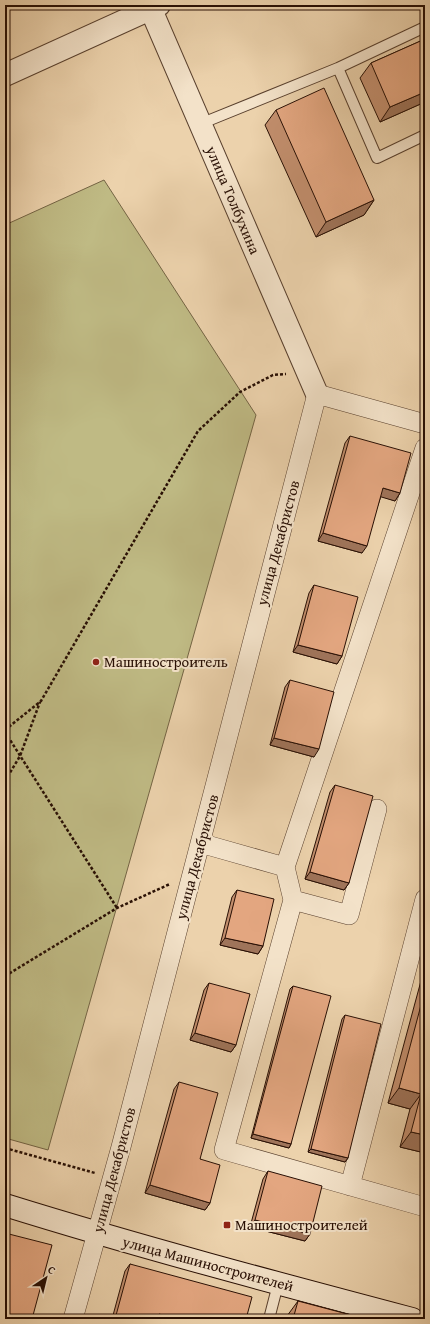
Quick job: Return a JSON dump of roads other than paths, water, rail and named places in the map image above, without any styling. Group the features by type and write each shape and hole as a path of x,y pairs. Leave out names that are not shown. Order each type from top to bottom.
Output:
{"street":[{"path":"5,75 153,6"},
{"name":"улица Толбухина","path":"153,6 200,124 317,394"},
{"path":"317,394 425,424"},
{"name":"улица Декабристов","path":"73,1319 112,1178 317,394"},
{"path":"425,448 285,868 293,900 224,1150 425,1207"},
{"path":"293,900 349,915 377,809"},
{"path":"200,843 285,868"},
{"path":"350,1186 425,898"},
{"name":"улица Машиностроителей","path":"5,1205 96,1234 412,1319"}],"lane":[{"path":"200,124 338,68 425,27"},
{"path":"338,68 377,158 425,135"},
{"path":"269,1319 278,1284"}],"place":[{"name":"Машиностроитель","path":"96,662"},
{"name":"Машиностроителей","path":"227,1225"}]}
